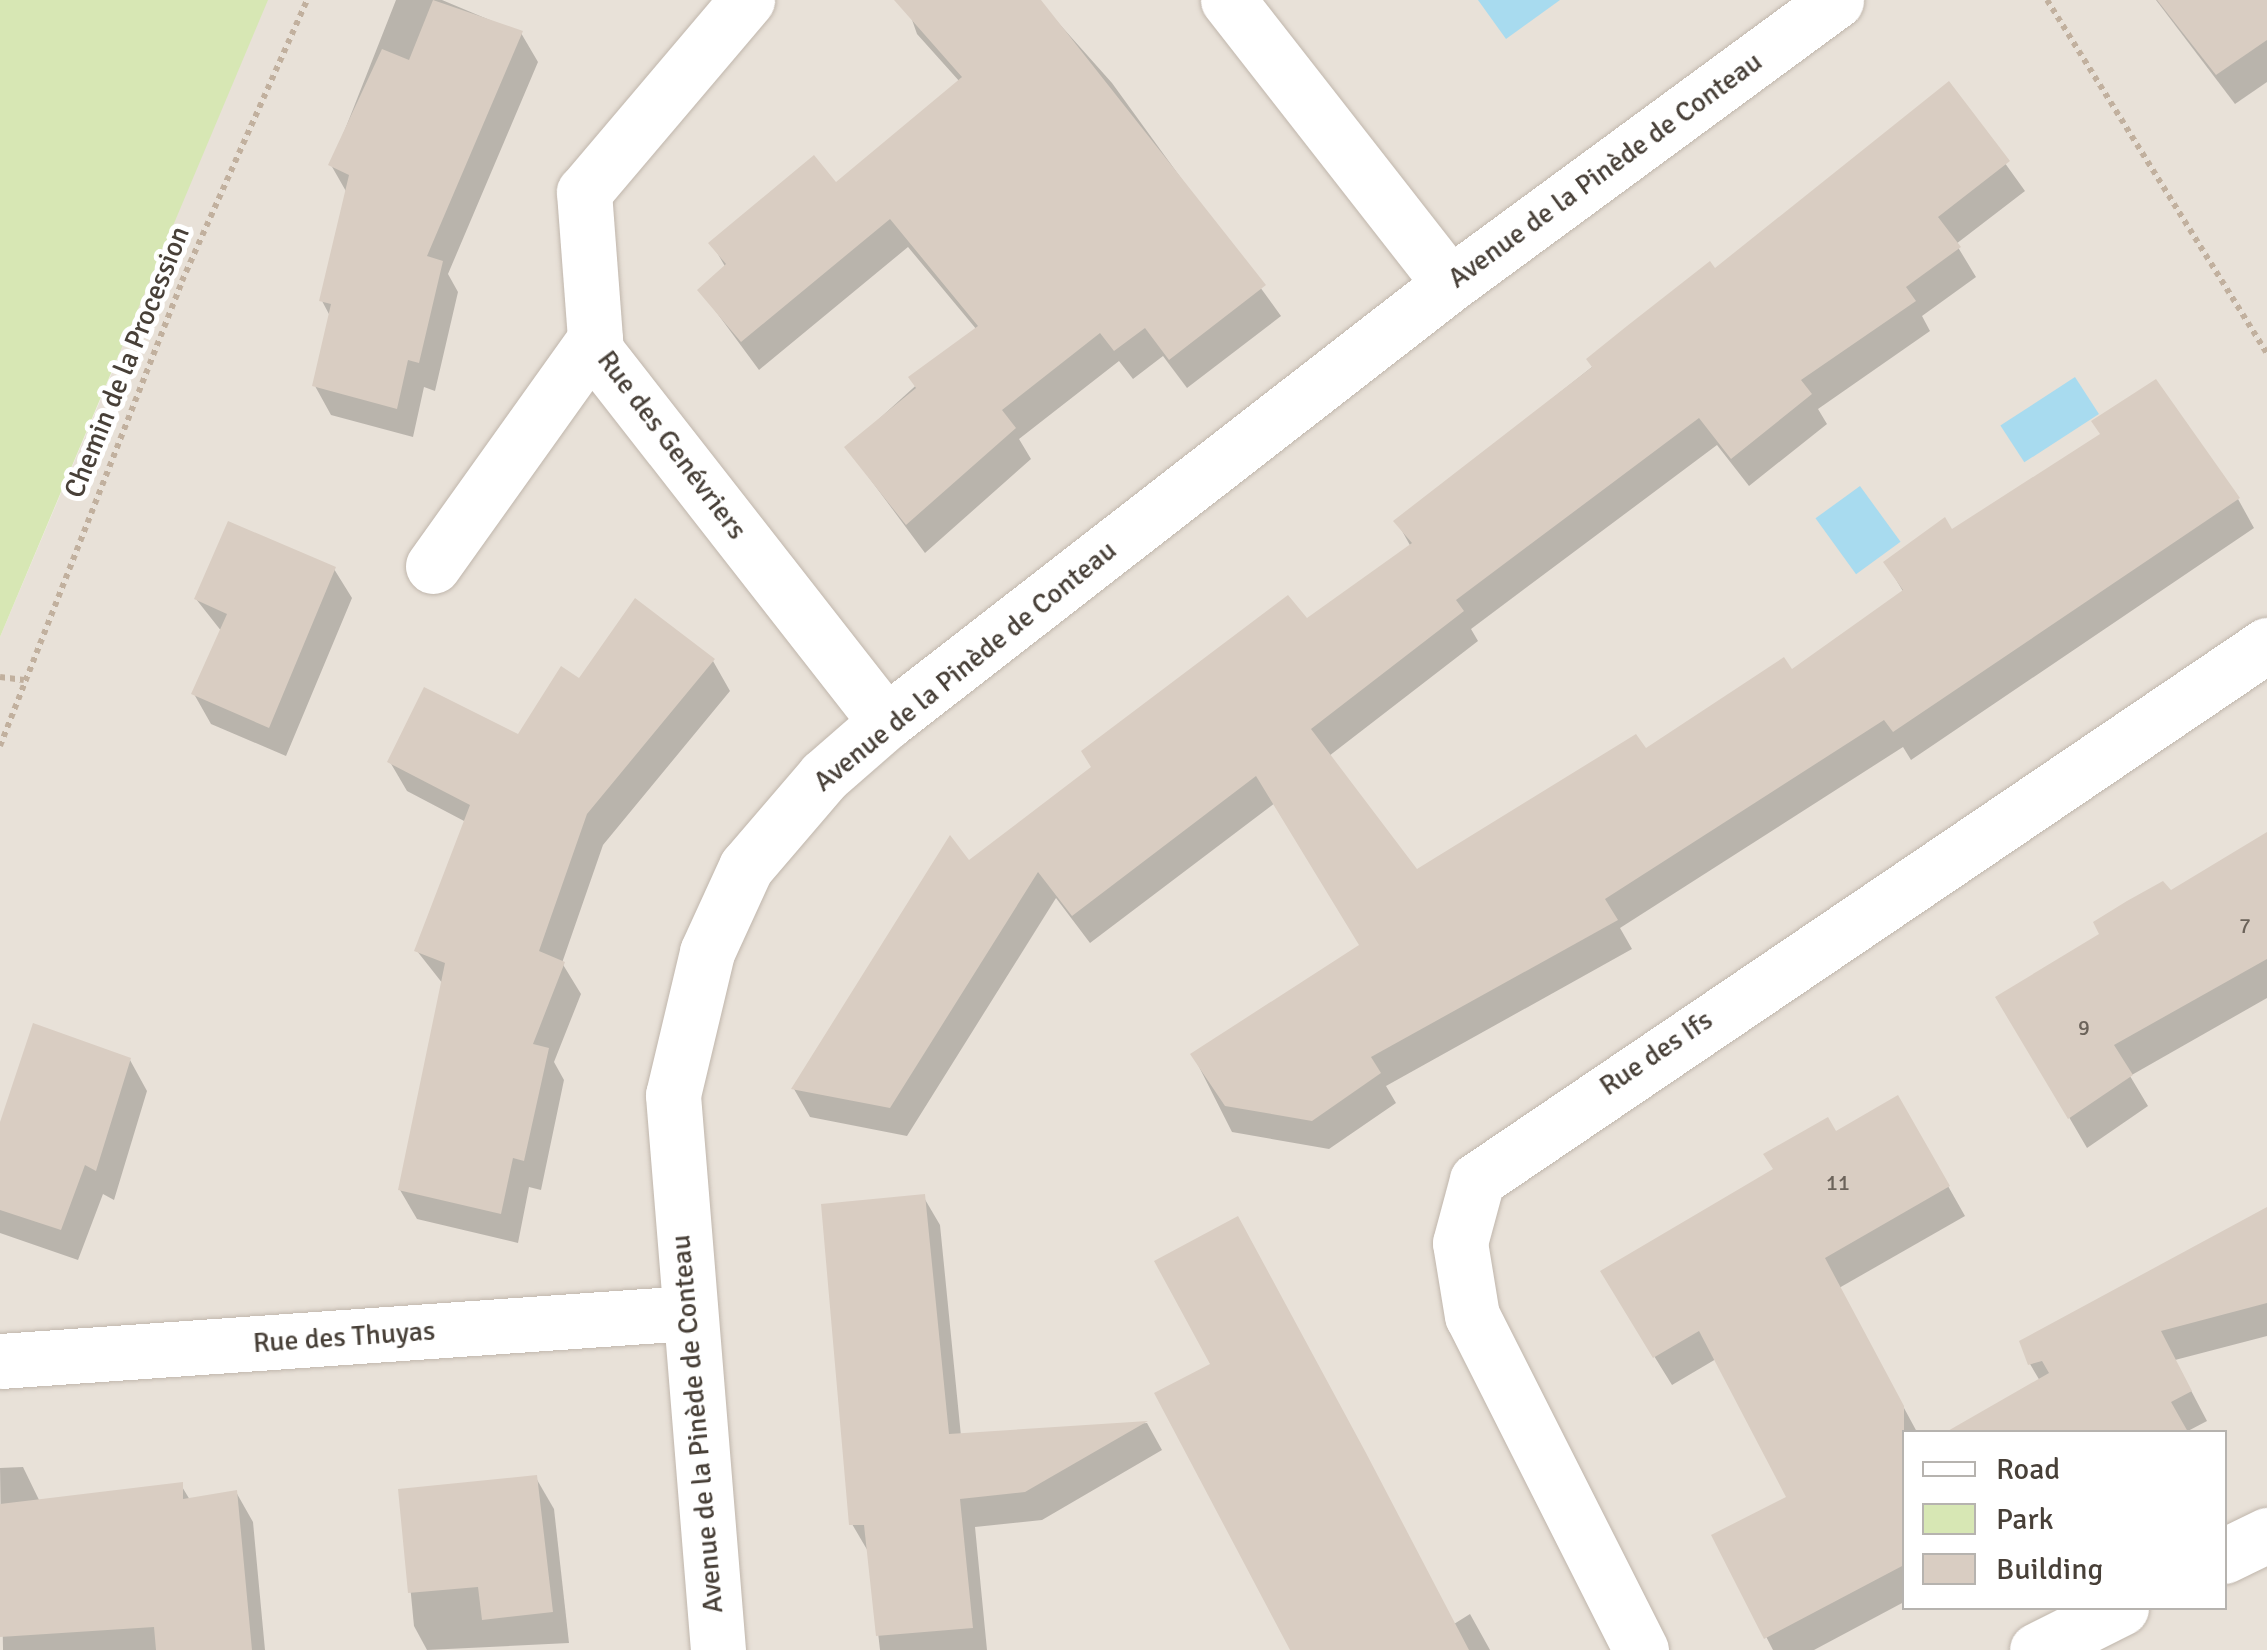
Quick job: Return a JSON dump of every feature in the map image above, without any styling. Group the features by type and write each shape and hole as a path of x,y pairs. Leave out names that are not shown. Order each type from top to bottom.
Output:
{"street":[{"name":"Rue des Genévriers","path":"747,0 584,192 595,339 886,722"},
{"path":"1228,0 1450,284"},
{"name":"Avenue de la Pinède de Conteau","path":"718,1650 673,1095 707,952 746,867 780,821 886,722 1450,284 1836,0"},
{"path":"433,566 595,339"},
{"name":"Rue des Ifs","path":"1641,1650 1472,1316 1460,1243 1477,1180 2267,645"},
{"name":"Rue des Thuyas","path":"0,1361 689,1313"},
{"path":"2227,1555 2267,1535"},
{"path":"2036,1650 2118,1610"}],"path":[{"name":"Chemin de la Procession","path":"0,746 182,281 307,0"},
{"path":"2047,0 2267,353"},
{"path":"0,676 24,680"}],"shaded area":[{"path":"0,0 2267,0 2267,1650 0,1650 0,637 119,356"}],"green space":[{"path":"0,0 268,0 0,637"}],"water":[{"path":"1478,0 1560,0 1506,39"},
{"path":"2075,377 2099,414 2024,462 2000,425"},
{"path":"1860,486 1901,542 1856,574 1816,518"}],"building":[{"path":"433,0 523,31 427,256 443,261 419,363 408,360 397,409 312,386 331,304 319,301 349,175 328,165 382,49 409,60"},
{"path":"894,0 1041,0 1266,285 1169,360 1145,328 1114,351 1100,333 1002,410 1016,428 906,525 844,447 916,388 908,377 978,326 890,219 741,342 697,290 726,264 708,243 814,155 836,182 962,77"},
{"path":"2157,0 2267,0 2267,40 2216,75"},
{"path":"1949,81 2010,161 1938,217 1961,247 1906,287 1916,301 1801,380 1812,394 1731,459 1699,418 1456,600 1464,611 1311,729 1417,869 1636,734 1646,748 1784,657 1792,669 1903,590 1883,562 1945,517 1952,529 2100,434 2091,421 2156,379 2240,498 1893,732 1884,720 1605,899 1618,920 1371,1057 1381,1073 1312,1121 1225,1106 1190,1054 1359,945 1256,776 1072,916 1038,872 890,1108 791,1089 950,835 969,860 1091,767 1081,751 1288,595 1307,618 1412,543 1393,521 1592,367 1586,359 1627,326 1710,261 1715,268"},
{"path":"228,521 336,567 269,728 191,694 227,614 194,599"},
{"path":"635,598 715,659 587,814 539,951 565,962 533,1044 549,1048 524,1161 513,1158 501,1214 398,1190 445,963 414,951 470,805 387,762 424,687 518,734 561,666 579,678"},
{"path":"2267,832 2267,959 2114,1045 2133,1075 2068,1119 1995,997 2099,934 2093,922 2127,901 2163,881 2171,890"},
{"path":"33,1023 131,1058 96,1171 85,1165 61,1230 0,1210 0,1122"},
{"path":"1898,1095 1950,1186 1825,1258 1904,1406 1902,1566 1764,1639 1711,1535 1786,1497 1699,1331 1653,1358 1600,1271 1773,1169 1763,1154 1828,1117 1836,1131"},
{"path":"925,1194 949,1434 1148,1421 1025,1492 960,1499 973,1628 876,1636 864,1525 849,1525 821,1204"},
{"path":"2267,1207 2267,1303 2161,1331 2192,1391 2171,1402 2187,1430 1949,1430 2049,1373 2042,1361 2028,1365 2019,1341"},
{"path":"1238,1216 1469,1650 1290,1650 1154,1393 1210,1364 1154,1261"},
{"path":"537,1475 553,1612 482,1620 478,1587 408,1593 398,1489"},
{"path":"183,1482 183,1499 237,1490 252,1650 156,1650 154,1627 0,1637 0,1504"}]}
